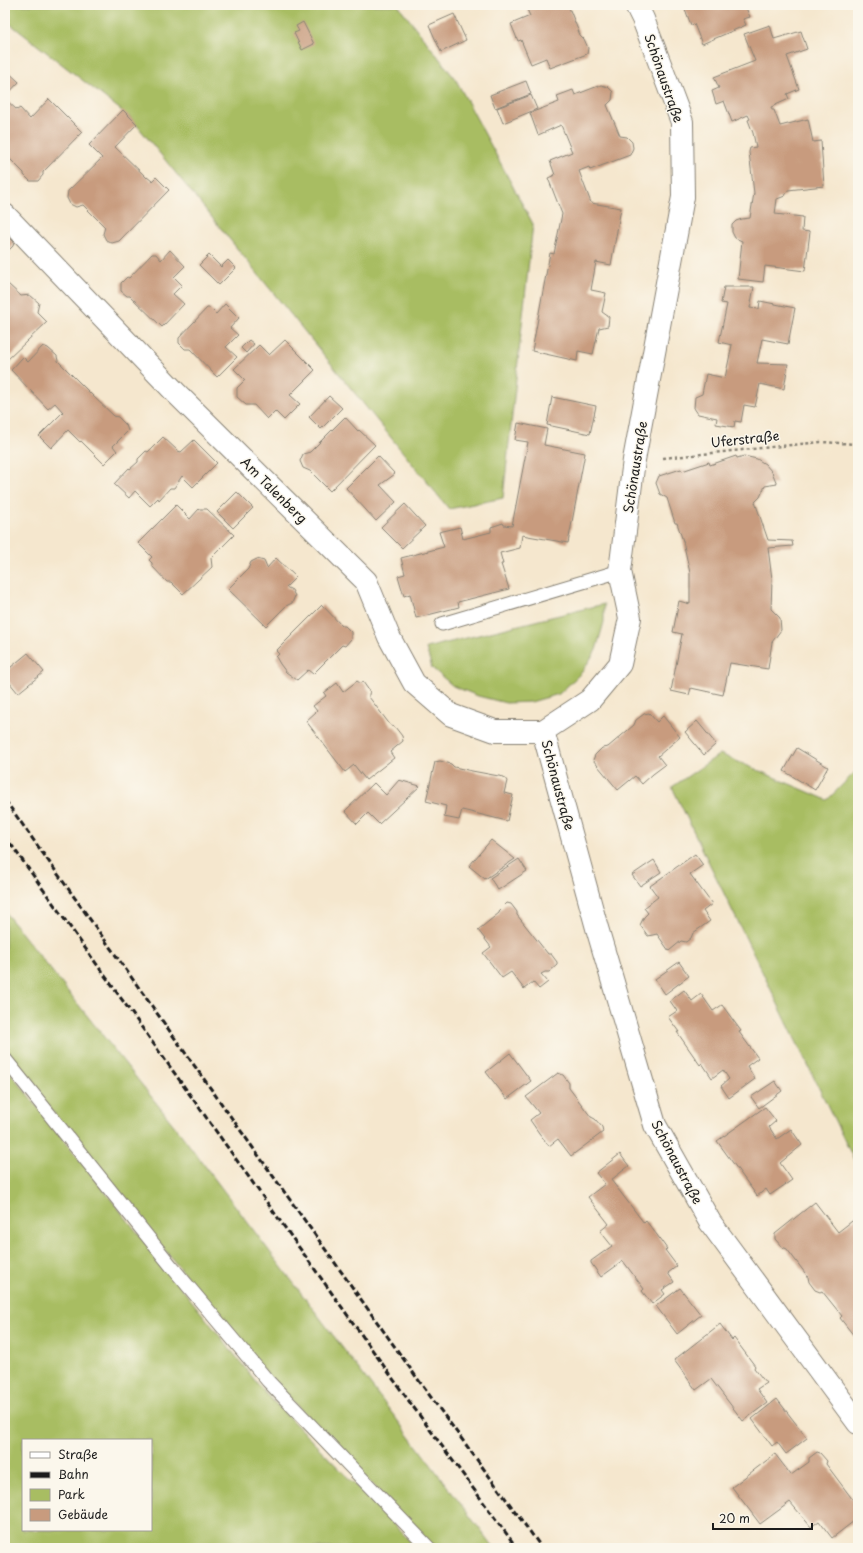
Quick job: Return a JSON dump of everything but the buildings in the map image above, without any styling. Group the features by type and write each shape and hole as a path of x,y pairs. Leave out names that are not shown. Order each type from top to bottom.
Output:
{"street":[{"name":"Schönaustraße","path":"636,5 643,19 682,122 683,197 634,460 620,571 630,618 620,664 590,700 543,731 597,928 655,1125 710,1222 858,1423"},
{"name":"Am Talenberg","path":"5,215 177,394 366,581 389,637 414,683 450,715 495,731 543,731"}],"lane":[{"path":"442,624 620,571"},
{"path":"5,1059 172,1267 268,1381 428,1548"}],"path":[{"name":"Uferstraße","path":"634,460 821,442 858,444"}],"green space":[{"path":"5,5 398,5 456,80 533,224 503,498 449,509 131,118 5,20"},
{"path":"604,604 604,622 596,650 582,672 559,694 531,702 506,703 478,696 453,686 432,668 426,648"},
{"path":"720,754 827,800 858,769 858,1168 672,787"},
{"path":"5,912 180,1133 494,1548 433,1548 274,1382 120,1196 5,1051"},
{"path":"5,1066 265,1393 417,1548 5,1548"}],"railway":[{"path":"5,800 422,1385 542,1548"},
{"path":"5,836 406,1397 517,1548"}]}
